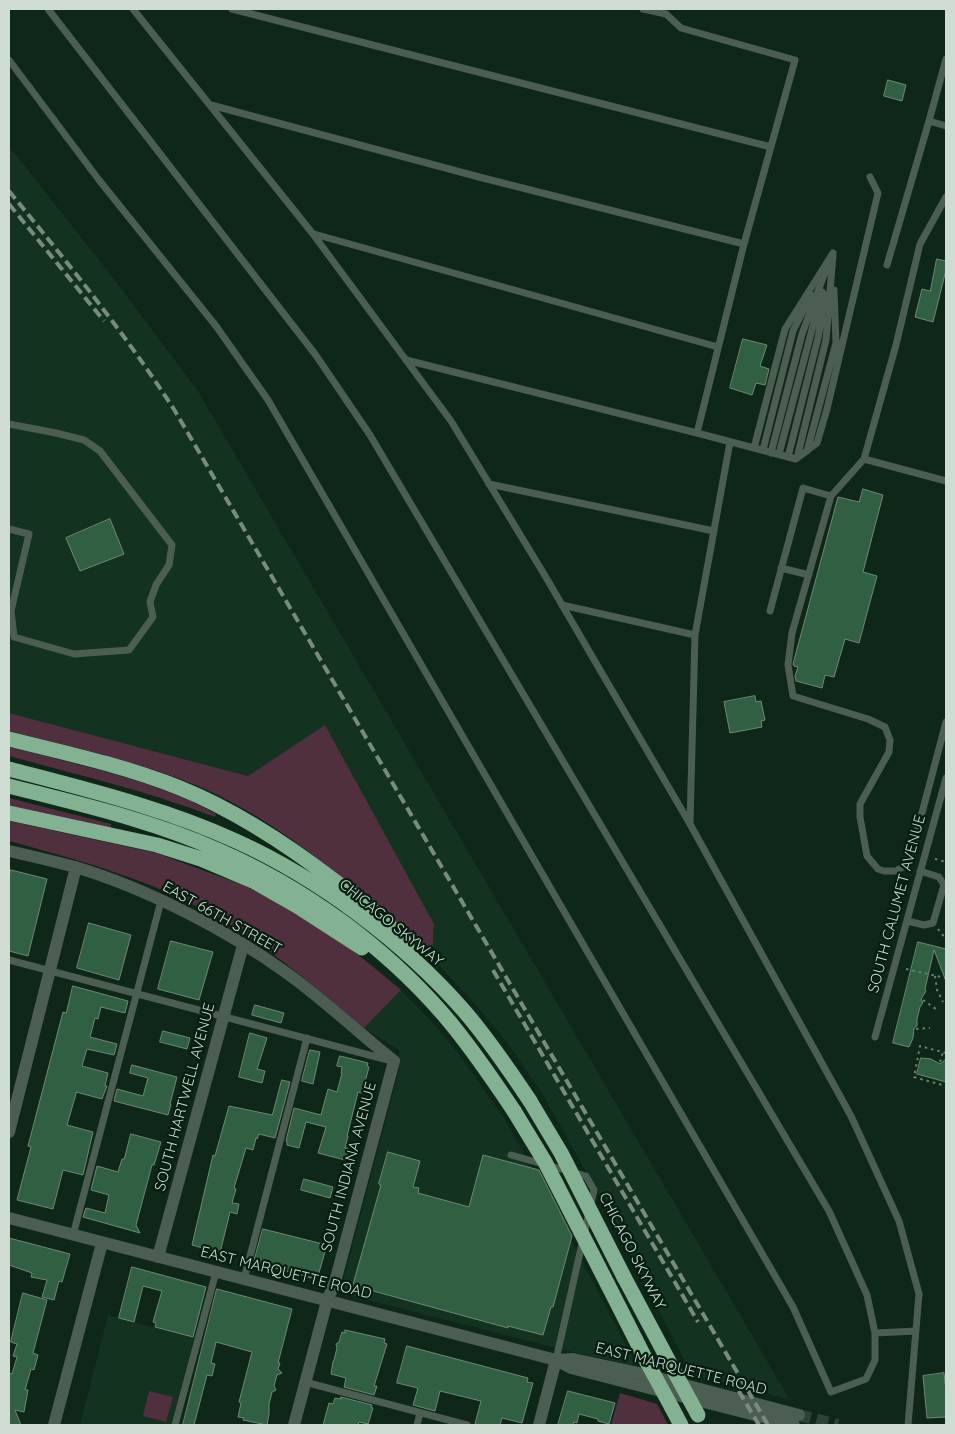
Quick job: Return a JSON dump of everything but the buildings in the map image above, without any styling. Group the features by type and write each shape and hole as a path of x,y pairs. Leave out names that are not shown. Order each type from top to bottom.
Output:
{"highway":[{"path":"9,739 135,772 181,788 265,831 300,855 385,922 399,935 430,976"},
{"name":"CHICAGO SKYWAY","path":"9,769 116,798 182,819 236,841 281,864 328,894 391,941 430,976 465,1012 491,1045 530,1101 561,1153 700,1420"},
{"name":"CHICAGO SKYWAY","path":"9,786 154,826 218,850 260,870 311,900 350,928 393,963 443,1014 483,1066 514,1111 545,1162 681,1425"},
{"path":"9,813 157,845 201,859 253,881 297,906 356,945 393,963"}],"street":[{"name":"EAST 66TH STREET","path":"9,851 76,867 125,885 182,910 289,974 394,1061"},
{"path":"9,1132 76,867"},
{"name":"SOUTH HARTWELL AVENUE","path":"158,1257 243,945"},
{"name":"SOUTH INDIANA AVENUE","path":"294,1425 327,1300 335,1282 394,1061"},
{"name":"EAST MARQUETTE ROAD","path":"9,1218 556,1360 571,1368 796,1420"},
{"path":"54,1425 102,1243"},
{"path":"539,1425 556,1360"}],"lane":[{"path":"9,60 99,180 216,326 268,400 794,1307 830,1392 866,1379 875,1360 876,1333 867,1295 829,1210 370,435 315,354 48,9"},
{"path":"133,9 313,234 451,421 562,605 690,824 851,1116 899,1221 919,1294 908,1425"},
{"path":"232,9 771,147"},
{"path":"643,9 666,12 681,28 795,60 744,244 696,434"},
{"path":"887,265 930,121 946,58"},
{"path":"210,105 744,244"},
{"path":"930,121 946,126"},
{"path":"796,459 817,443 827,410 878,193 870,177"},
{"path":"946,196 920,244 896,345 864,459 831,496 792,633 788,665 793,696 868,719 885,727 890,740 889,752 860,804 860,817 867,856 878,869 896,871 906,865 913,847 946,722"},
{"path":"313,234 718,347"},
{"path":"807,451 836,343 833,253"},
{"path":"754,448 785,329 833,253"},
{"path":"763,450 793,331 833,253"},
{"path":"775,454 833,253"},
{"path":"788,456 818,338 833,253"},
{"path":"796,459 826,340 833,253"},
{"path":"406,360 796,459"},
{"path":"9,424 84,440 100,451 172,545 169,565 156,585 150,602 153,617 129,650 74,654 14,637 11,611 29,534 9,529"},
{"path":"690,824 695,636 730,442"},
{"path":"864,459 946,481"},
{"path":"489,484 714,531"},
{"path":"770,612 803,488 831,496"},
{"path":"781,568 808,575"},
{"path":"562,605 695,636"},
{"name":"SOUTH CALUMET AVENUE","path":"875,1037 946,778"},
{"path":"907,920 924,925 933,923 944,885 940,877 920,871"},
{"path":"73,1235 161,901"},
{"path":"9,960 394,1061"},
{"path":"244,1279 307,1038"},
{"path":"511,1154 586,1176 594,1190 556,1360"},
{"path":"175,1425 216,1272"},
{"path":"876,1333 916,1331"},
{"path":"305,1382 467,1425"},
{"path":"417,1425 420,1413"}],"path":[{"path":"935,859 946,862"},
{"path":"933,923 946,939"},
{"path":"906,969 946,978"},
{"path":"935,976 937,990 943,1002"},
{"path":"923,1000 936,1009"},
{"path":"916,1029 930,1028"},
{"path":"940,1062 945,1052 920,1046 914,1077 946,1086"}],"shaded area":[{"path":"9,146 110,274 198,391 790,1400 769,1393 692,1375 600,1197 542,1093 508,1044 476,1005 432,958 434,924 324,726 248,776 9,713"},
{"path":"9,713 248,776 325,725 434,924 432,958 351,885 262,819 198,786 152,769 9,731"},
{"path":"9,747 141,782 167,791 216,814 215,817 139,791 9,756"},
{"path":"9,798 111,824 111,828 9,806"},
{"path":"9,821 156,853 243,885 298,913 335,937 401,990 364,1028 274,955 215,916 141,881 9,841"},
{"path":"401,990 458,1053 504,1118 547,1194 637,1366 568,1351 340,1293 399,1070 399,1050 364,1028"},
{"path":"108,1315 194,1338 171,1425 80,1425"},
{"path":"149,1391 173,1397 166,1422 143,1416"},
{"path":"620,1393 657,1404 668,1425 611,1425"}],"tunnel":[{"path":"799,1415 838,1425"}],"railway":[{"path":"9,191 116,326 175,411 768,1425"},
{"path":"9,204 104,321"},
{"path":"493,970 698,1322"},
{"path":"731,1378 759,1425"}]}
